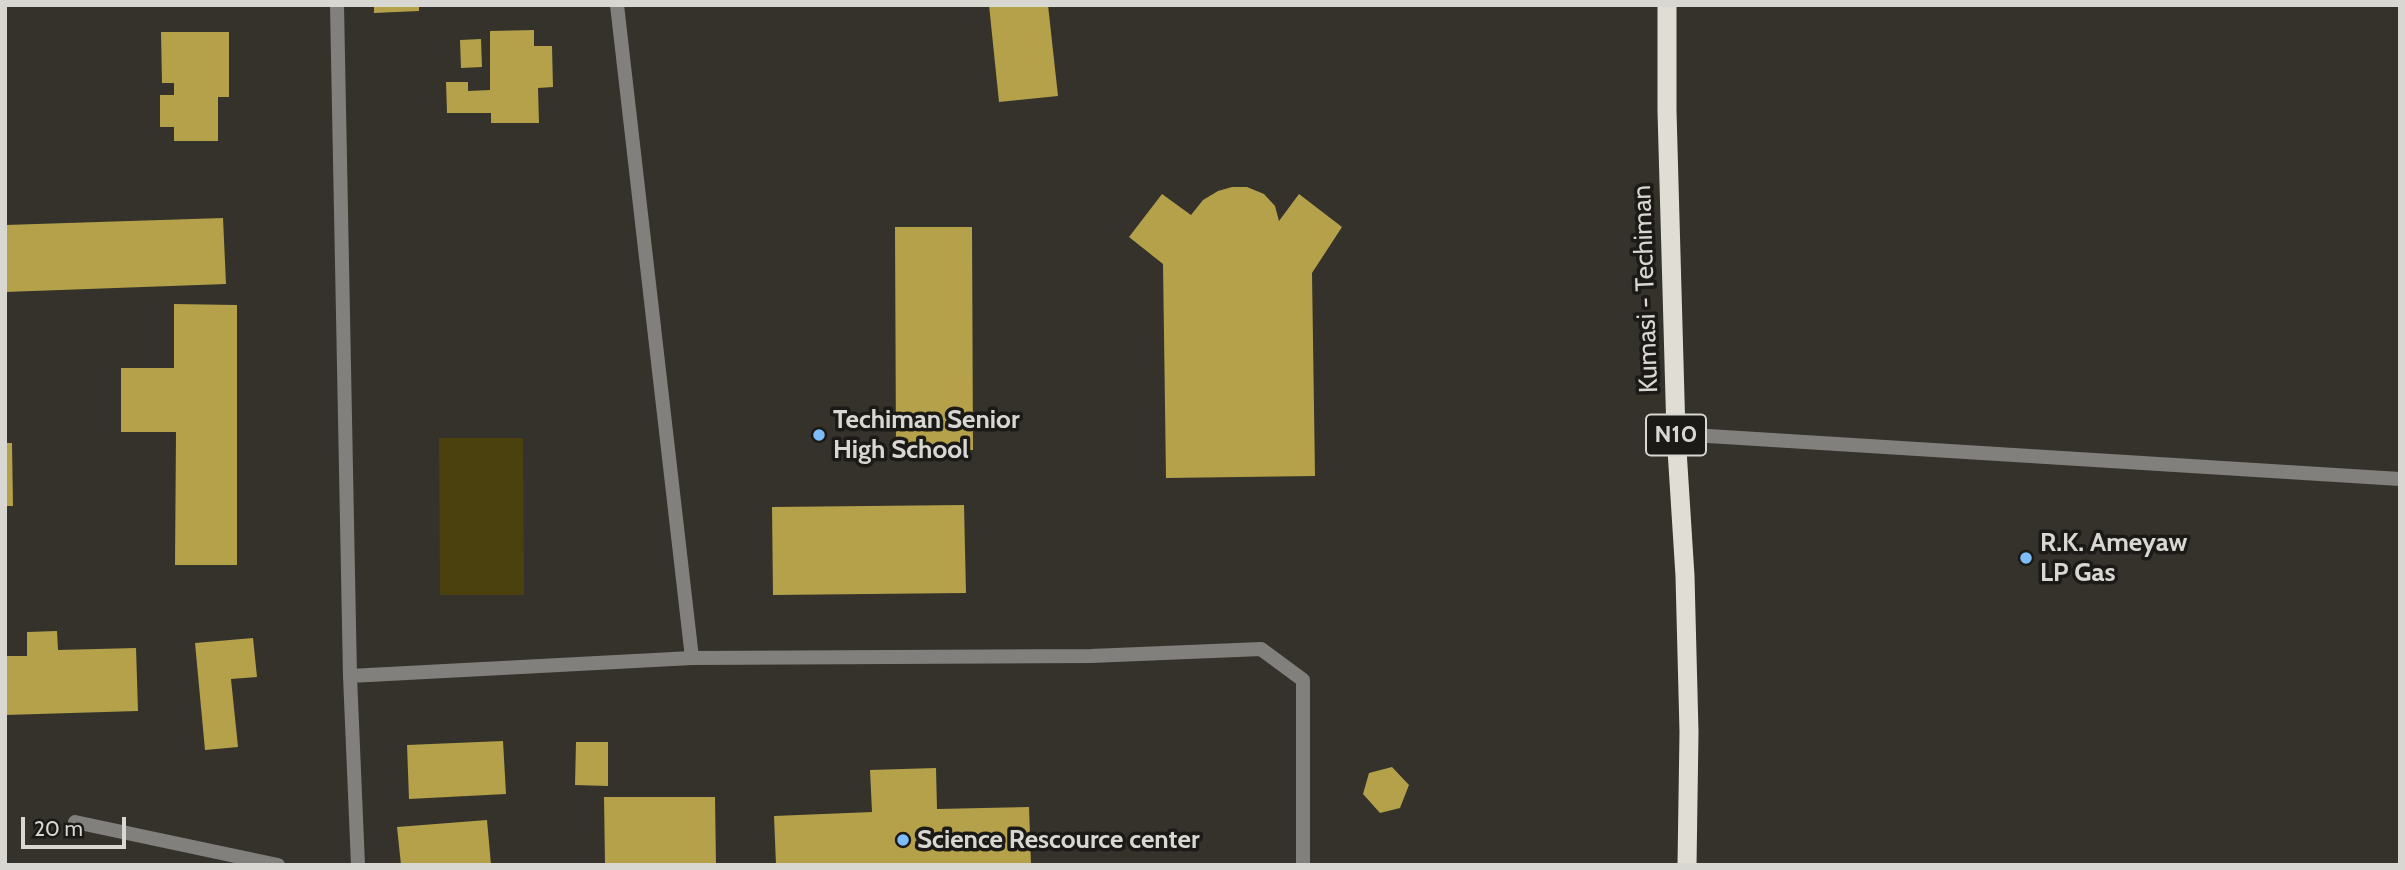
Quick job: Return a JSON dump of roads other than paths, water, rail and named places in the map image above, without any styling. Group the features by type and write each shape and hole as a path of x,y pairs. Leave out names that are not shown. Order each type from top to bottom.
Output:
{"highway":[{"name":"Kumasi - Techiman","path":"1667,5 1667,111 1676,434 1685,576 1688,693 1687,865"}],"street":[{"path":"337,5 350,676 358,865"},
{"path":"617,5 692,658"},
{"path":"1676,434 2400,479"},
{"path":"350,676 692,658 1091,656 1261,649 1303,680 1303,865"},
{"path":"75,822 278,865"}],"place":[{"name":"Techiman Senior High School","path":"819,435"},
{"name":"R.K. Ameyaw LP Gas","path":"2026,558"},
{"name":"Science Rescource center","path":"903,840"}]}
